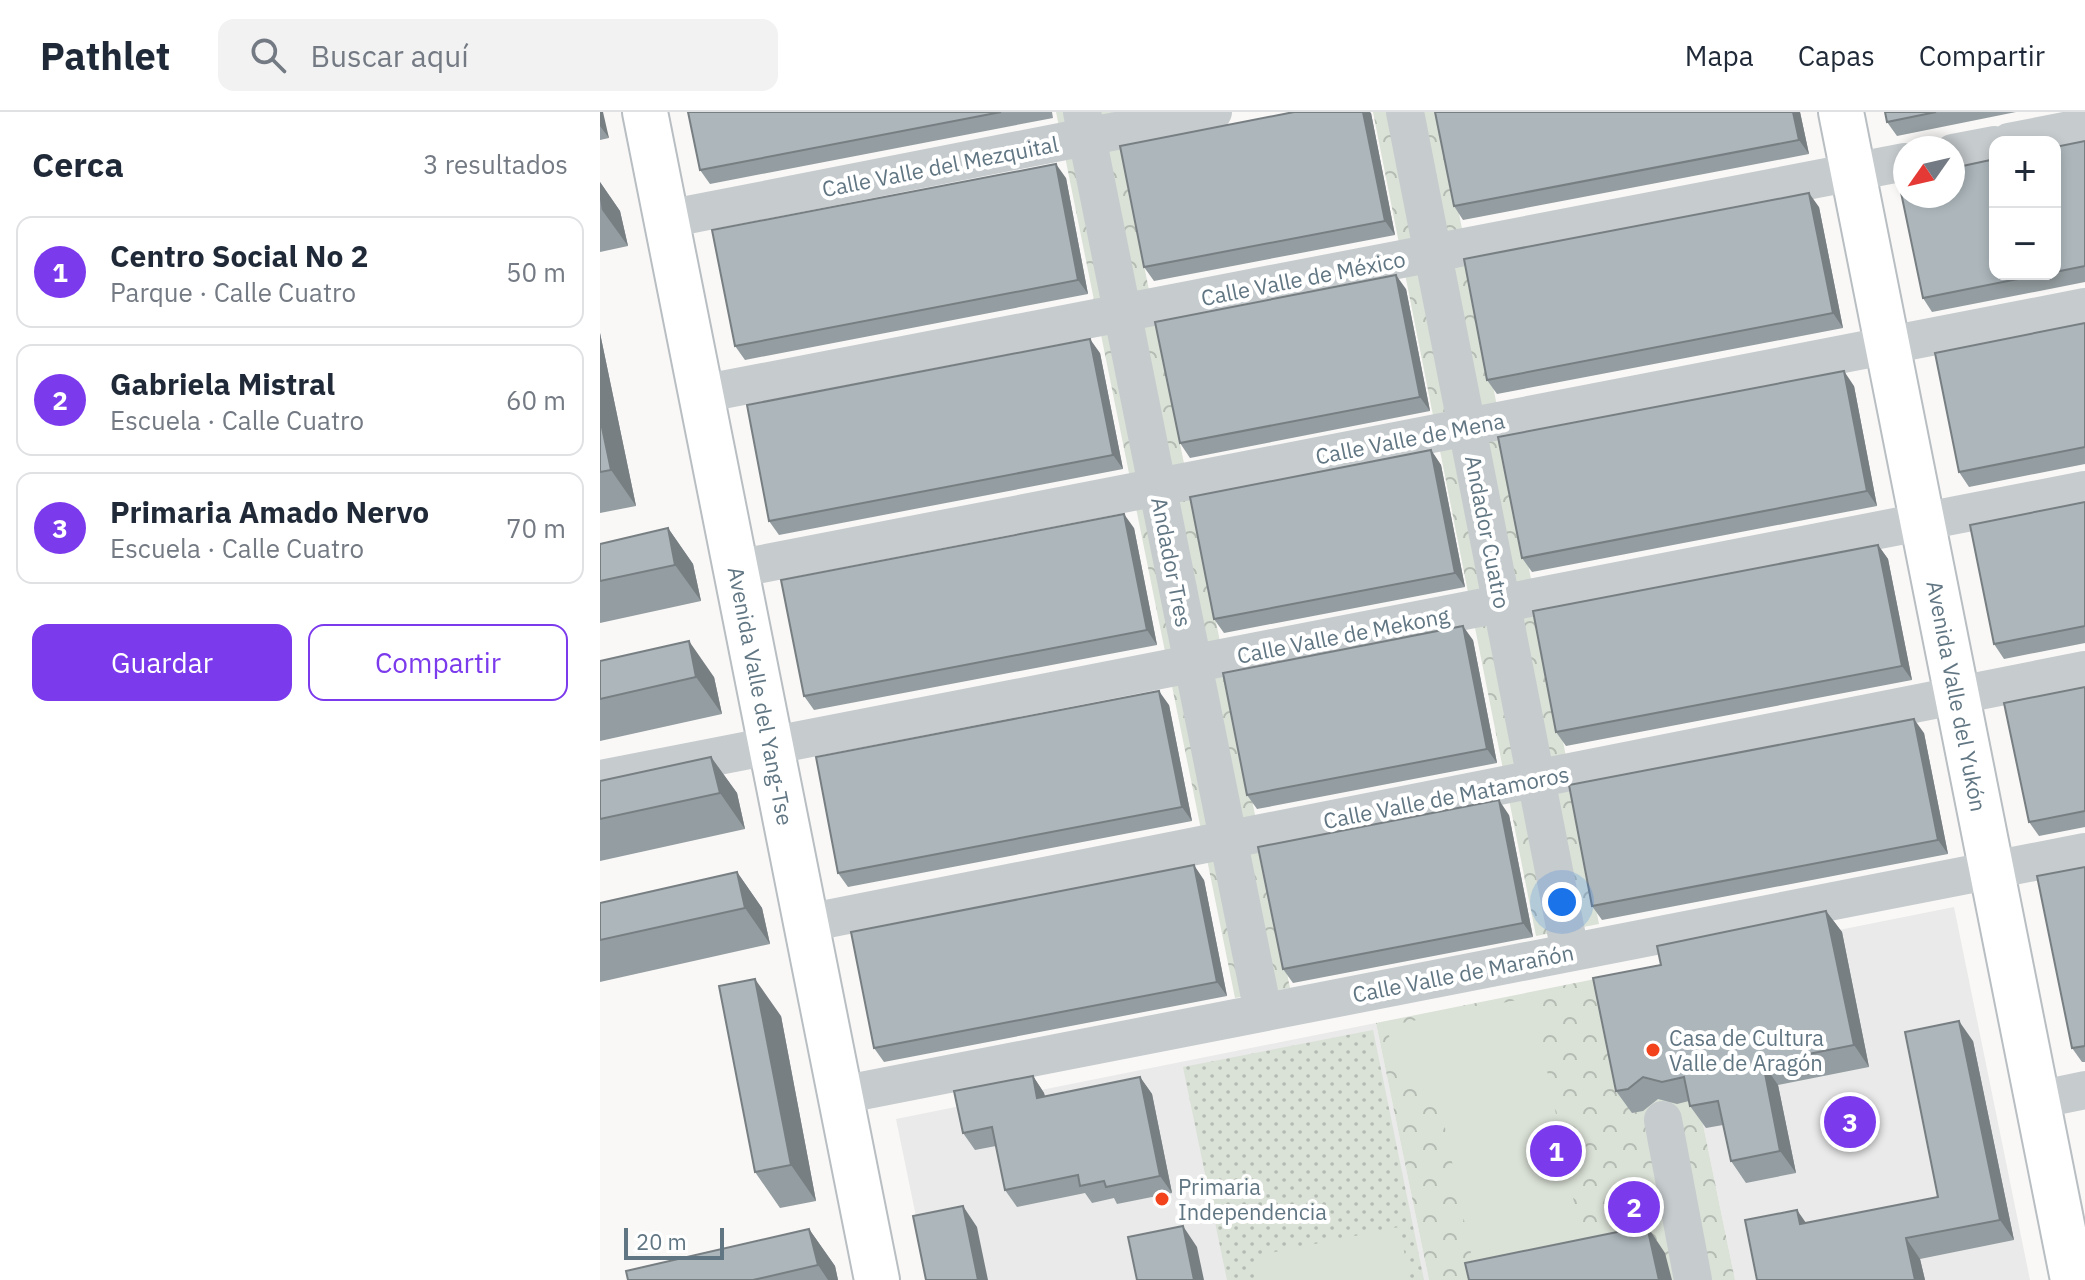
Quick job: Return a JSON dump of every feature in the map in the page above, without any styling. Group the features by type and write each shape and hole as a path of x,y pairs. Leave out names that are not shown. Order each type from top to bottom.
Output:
{"street":[{"name":"Avenida Valle del Yang-Tse","path":"645,112 877,1280"},
{"name":"Calle Valle del Mezquital","path":"667,219 1084,124 1213,112"},
{"name":"Andador Cuatro","path":"1405,112 1570,952"},
{"name":"Avenida Valle del Yukón","path":"1841,112 2073,1280"},
{"name":"Andador Tres","path":"1084,124 1263,1012"},
{"path":"2039,136 2085,127"},
{"path":"1965,151 1989,146"},
{"name":"Calle Valle de México","path":"701,394 1893,164"},
{"name":"Calle Valle de Mena","path":"736,569 2085,307"},
{"name":"Calle Valle de Mekong","path":"600,779 2085,490"},
{"name":"Calle Valle de Matamoros","path":"807,923 2085,670"},
{"name":"Calle Valle de Marañón","path":"841,1095 2085,852"},
{"path":"2037,1100 2085,1090"},
{"path":"1663,1120 1693,1280"}],"shaded area":[{"path":"1954,907 2030,1280 1735,1280 1670,964"},
{"name":"Primaria Independencia","path":"1376,1023 1429,1280 929,1280 896,1119"}],"green space":[{"path":"1056,112 1113,112 1290,988 1235,998"},
{"path":"1373,112 1439,112 1599,924 1536,936"},
{"path":"1670,964 1735,1280 1429,1280 1376,1023"},
{"path":"1532,997 1584,1251 1475,1273 1436,1084 1401,1090 1387,1026"},
{"path":"1373,1030 1424,1280 1227,1280 1183,1067"},
{"path":"1399,1227 1410,1280 1260,1280 1255,1256"}],"building":[{"path":"688,112 1001,112 700,170"},
{"path":"1294,112 1363,112 1385,221 1144,267 1120,146"},
{"path":"1435,112 1793,112 1799,140 1454,206"},
{"path":"1885,112 1936,112 1887,122"},
{"path":"2085,141 2085,266 2061,271 2061,208 2061,146"},
{"path":"1989,160 1989,280 2013,280 1923,298 1904,208 1965,208 1965,165"},
{"path":"1056,164 1078,280 735,346 712,230"},
{"path":"1809,193 1833,313 1487,380 1464,259"},
{"path":"1396,275 1420,397 1180,443 1155,322"},
{"path":"2085,323 2085,447 1959,472 1935,353"},
{"path":"1090,339 1113,455 769,521 747,405"},
{"path":"1844,371 1867,491 1522,558 1498,437"},
{"path":"600,418 611,470 600,472"},
{"path":"1431,450 1455,573 1214,619 1190,497"},
{"path":"2085,502 2085,626 1994,644 1970,525"},
{"path":"1124,514 1147,630 804,696 781,580"},
{"path":"668,528 675,565 600,581 600,544"},
{"path":"1878,545 1902,666 1556,732 1533,611"},
{"path":"1463,626 1487,749 1247,795 1223,673"},
{"path":"689,641 696,677 600,699 600,661"},
{"path":"2085,687 2085,811 2029,822 2004,703"},
{"path":"1159,691 1182,807 838,873 816,757"},
{"path":"1914,719 1938,840 1592,906 1569,785"},
{"path":"711,757 720,793 600,819 600,781"},
{"path":"1499,800 1523,923 1283,969 1258,847"},
{"path":"1194,865 1217,982 874,1048 851,932"},
{"path":"2085,867 2085,1046 2072,1048 2037,876"},
{"path":"737,872 745,908 600,940 600,903"},
{"path":"1826,911 1854,1045 1763,1063 1780,1151 1731,1161 1718,1101 1690,1106 1684,1077 1662,1082 1643,1077 1628,1089 1616,1091 1593,978 1661,965 1657,946"},
{"path":"755,979 791,1165 755,1172 719,986"},
{"path":"1959,1021 2000,1220 1906,1238 1915,1280 1757,1280 1745,1220 1797,1210 1800,1224 1938,1197 1905,1032"},
{"path":"1033,1076 1037,1098 1140,1077 1160,1176 1106,1187 1104,1181 1080,1186 1078,1175 1005,1190 992,1127 963,1133 954,1091"},
{"path":"963,1206 978,1280 926,1280 913,1216"},
{"path":"1183,1226 1194,1280 1137,1280 1128,1237"},
{"path":"1647,1226 1659,1280 1469,1280 1465,1263"},
{"path":"809,1229 818,1265 753,1280 628,1280 626,1271"}],"place":[{"name":"Casa de Cultura Valle de Aragón","path":"1653,1050"},
{"name":"Primaria Amado Nervo","path":"1850,1122"},
{"name":"Centro Social No 2","path":"1556,1151"},
{"name":"Primaria Independencia","path":"1162,1199"},
{"name":"Gabriela Mistral","path":"1634,1207"}]}
